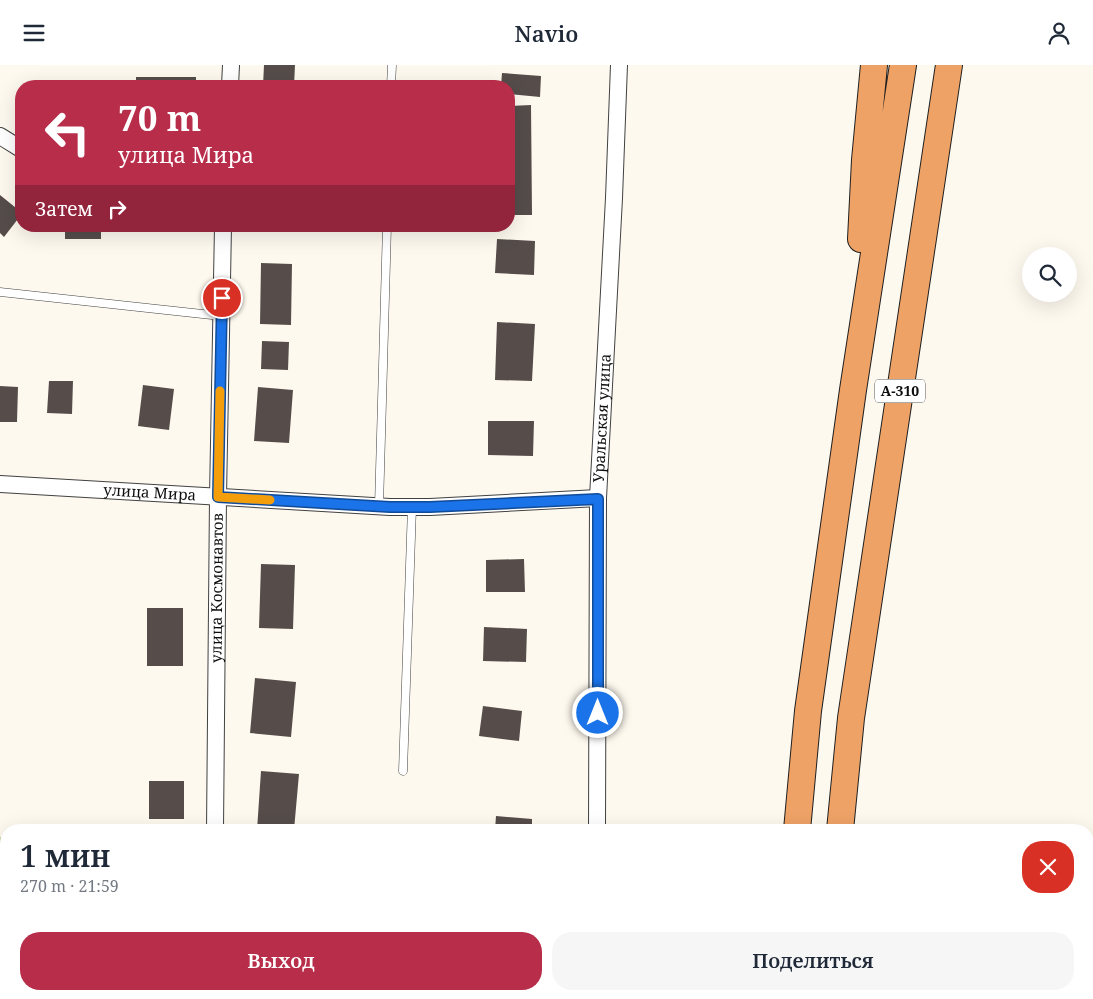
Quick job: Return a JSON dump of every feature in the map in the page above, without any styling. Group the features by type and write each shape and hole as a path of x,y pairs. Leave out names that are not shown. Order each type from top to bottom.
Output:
{"highway":[{"path":"853,391 865,170 874,65"},
{"name":"А-310","path":"798,824 808,711 853,391 903,65"},
{"name":"А-310","path":"841,824 851,718 949,65"}],"street":[{"path":"230,80 231,65"},
{"name":"Уральская улица","path":"597,824 598,499 619,65"},
{"path":"0,136 15,145"},
{"name":"улица Космонавтов","path":"215,824 223,232"},
{"name":"улица Мира","path":"0,484 412,507 598,499"}],"lane":[{"path":"391,80 392,65"},
{"path":"379,506 387,232"},
{"path":"0,292 221,316"},
{"path":"403,771 412,507"}],"building":[{"path":"264,65 295,65 294,80 263,80"},
{"path":"502,73 541,76 540,97 515,95 515,80 501,80"},
{"path":"136,77 196,77 196,80 136,80"},
{"path":"531,105 532,215 515,215 515,106"},
{"path":"0,195 15,207 15,223 4,237 0,233"},
{"path":"65,232 101,232 101,239 65,239"},
{"path":"497,239 535,241 534,275 495,273"},
{"path":"261,263 292,264 291,325 260,324"},
{"path":"497,322 535,324 532,381 495,380"},
{"path":"262,341 289,342 288,370 261,369"},
{"path":"49,381 73,381 72,414 47,413"},
{"path":"143,385 174,389 169,430 138,426"},
{"path":"0,386 18,387 17,422 0,422"},
{"path":"258,387 293,390 289,443 254,441"},
{"path":"488,421 534,421 533,456 488,455"},
{"path":"524,559 525,592 486,592 486,560"},
{"path":"261,564 295,565 293,629 259,628"},
{"path":"147,608 183,608 183,666 147,666"},
{"path":"484,627 527,629 526,662 483,661"},
{"path":"255,678 296,682 291,737 250,733"},
{"path":"483,706 522,711 519,741 479,736"},
{"path":"261,771 299,774 295,824 257,824"},
{"path":"149,781 184,781 184,819 149,819"},
{"path":"496,816 532,819 532,824 495,824"}],"slow traffic":[{"path":"220,391 218,497 270,500"}],"route":[{"path":"222,298 218,497 390,507 430,507 598,499 598,713"}]}
